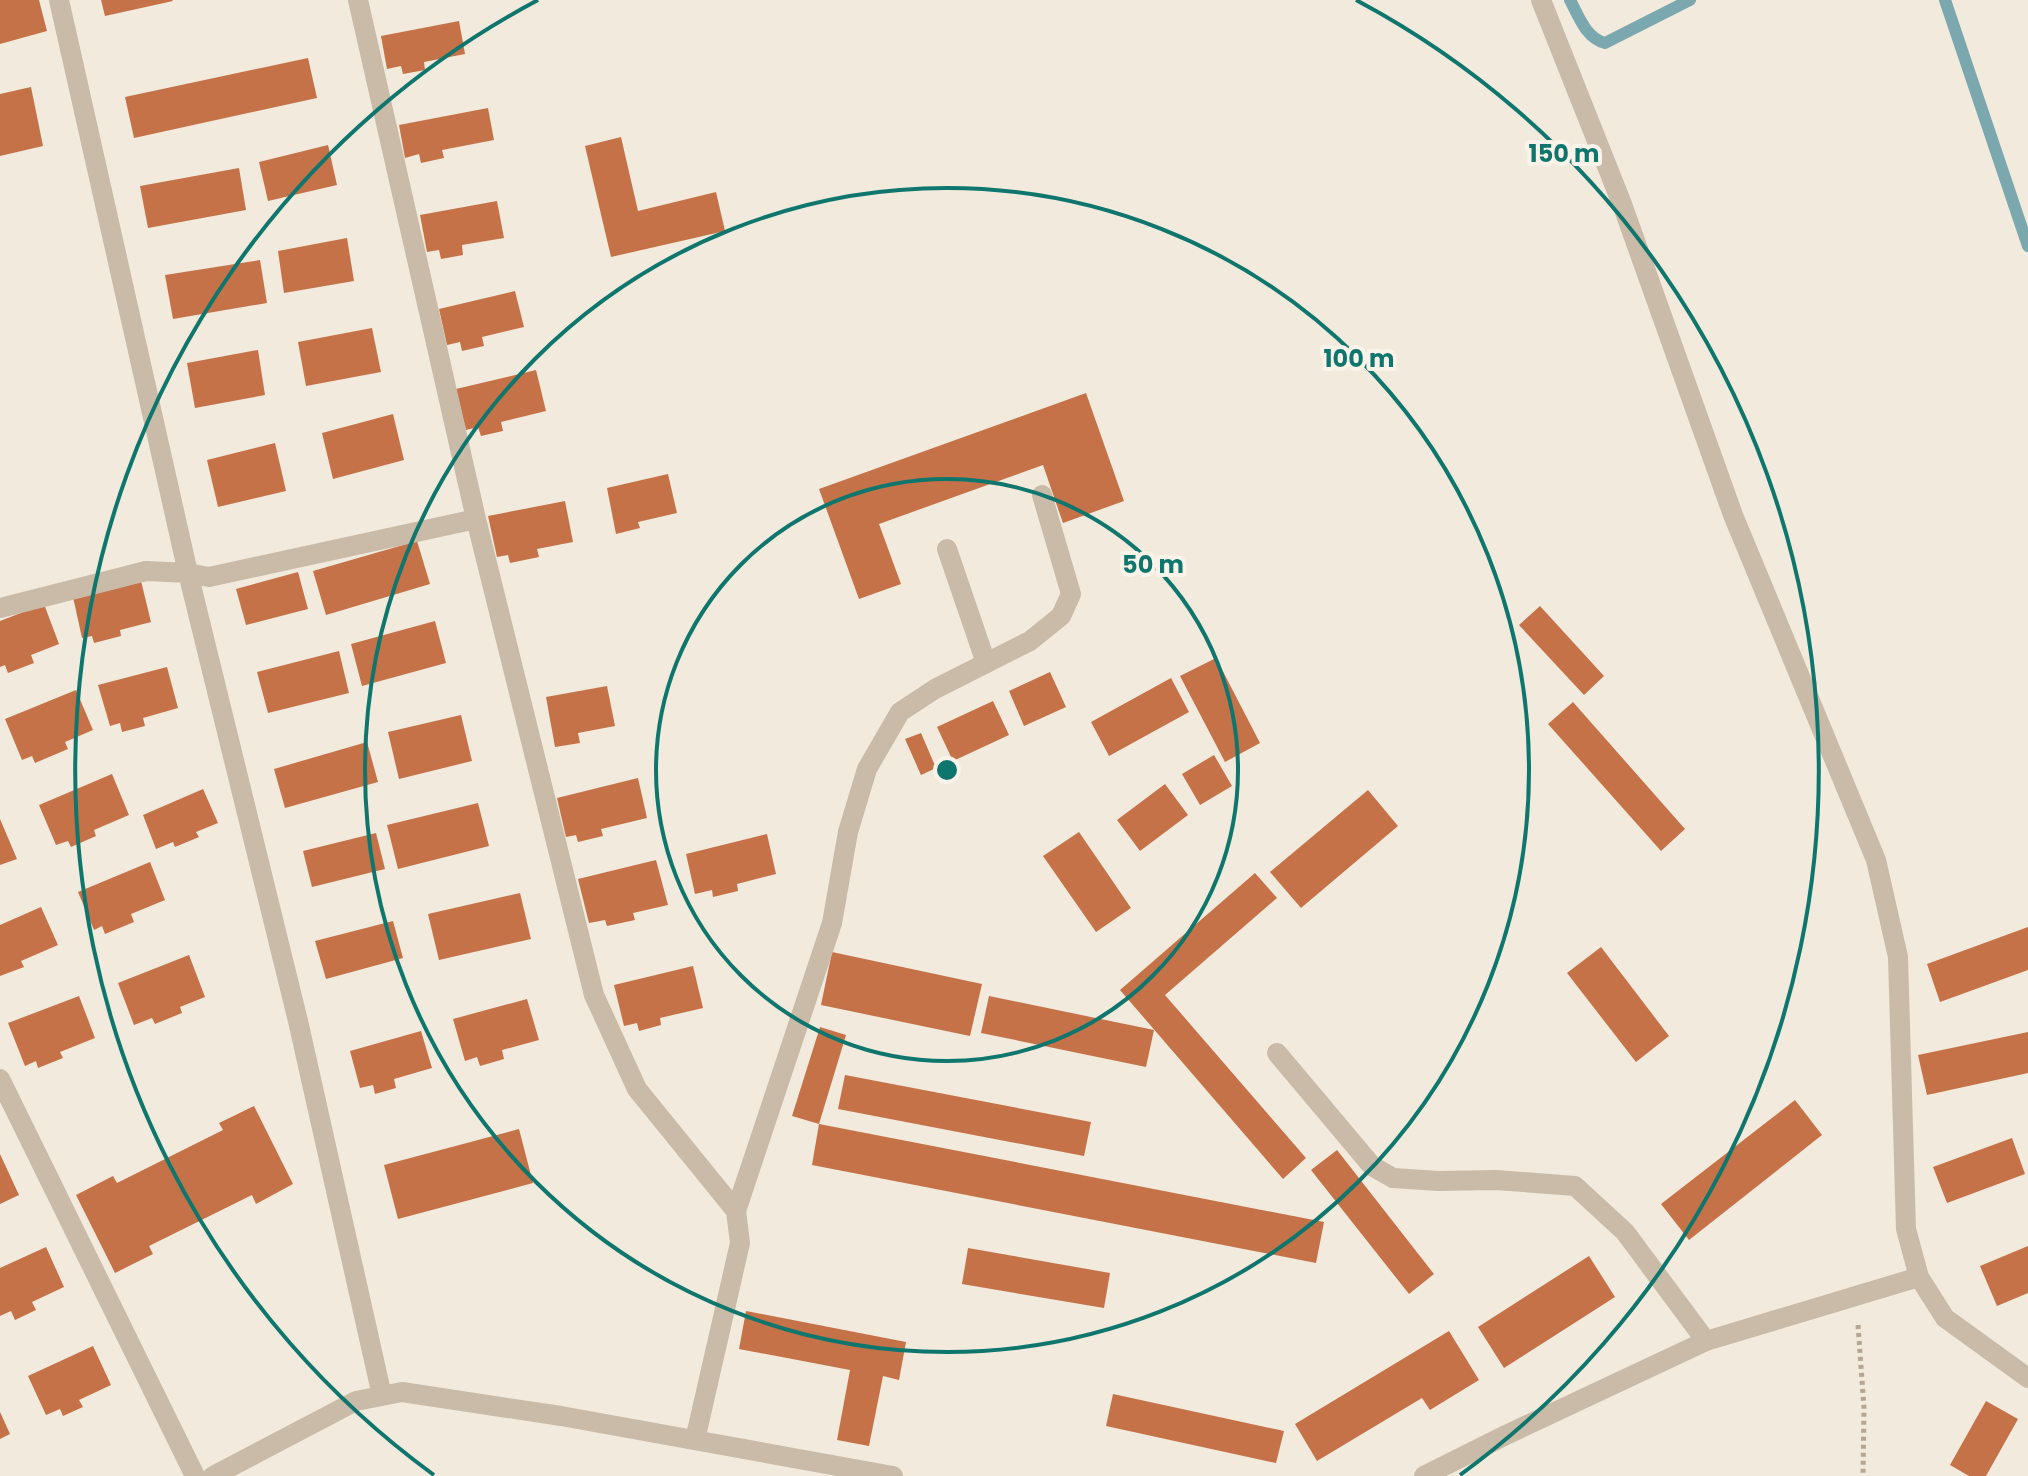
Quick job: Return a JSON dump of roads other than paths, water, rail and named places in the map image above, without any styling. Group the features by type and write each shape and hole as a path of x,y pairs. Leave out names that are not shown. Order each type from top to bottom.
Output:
{"street":[{"path":"59,0 188,573 298,1021 382,1396"},
{"path":"358,0 476,519 594,995 637,1089 736,1211"},
{"path":"1541,0 1622,204 1733,515 1876,860 1898,957 1906,1229 1919,1277 1945,1318 2028,1378"},
{"path":"695,1440 740,1243 736,1211 832,923 848,832 867,769 900,712 935,689 1030,641 1061,616 1071,594 1042,495"},
{"path":"0,608 146,571 209,577 476,519"},
{"path":"947,549 986,663"},
{"path":"1277,1053 1372,1166 1393,1178 1496,1180 1575,1186 1625,1232 1706,1341"},
{"path":"0,1079 195,1476"},
{"path":"1424,1476 1706,1341 1919,1277"},
{"path":"213,1476 356,1401 402,1392 561,1416 893,1476"}],"waterway":[{"path":"1570,0 1588,32 1605,43 1690,0"},
{"path":"1945,0 2028,246"}]}
